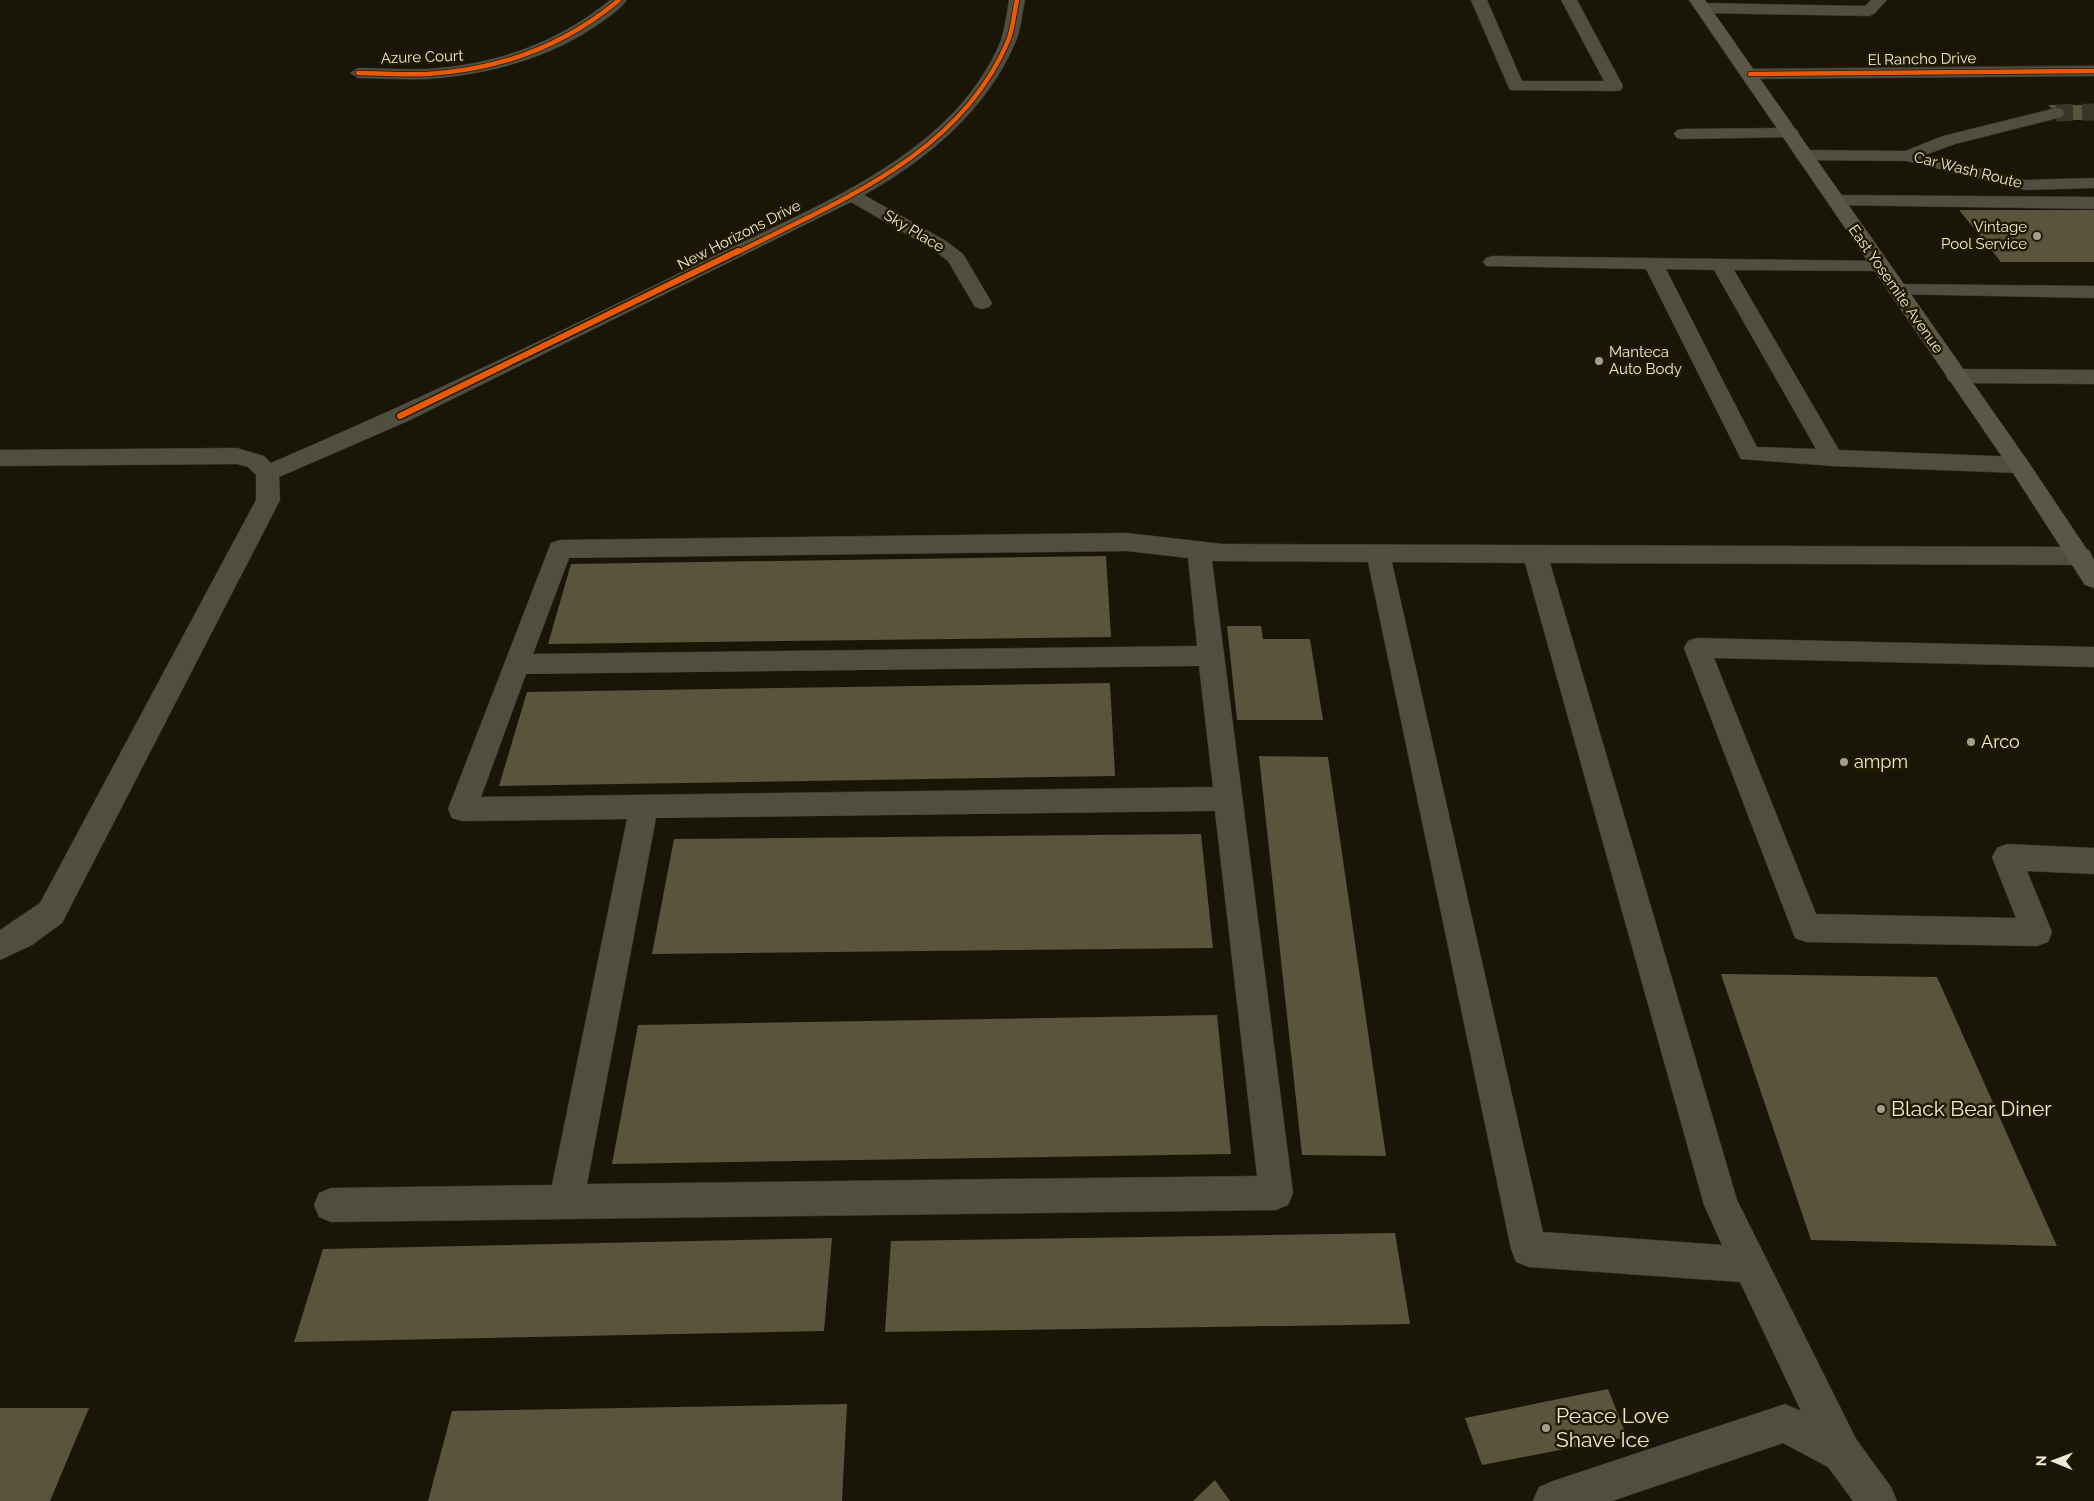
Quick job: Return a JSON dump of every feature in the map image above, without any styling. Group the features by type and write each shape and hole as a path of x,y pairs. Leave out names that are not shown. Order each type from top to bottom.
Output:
{"main road":[{"name":"East Yosemite Avenue","path":"1700,4 2019,466 2094,579"}],"street":[{"name":"Azure Court","path":"358,73 436,73 473,69 526,55 582,29 604,14 619,0"},
{"name":"New Horizons Drive","path":"267,473 400,416 851,194 896,168 958,118 991,75 1009,39 1017,0"},
{"path":"1479,0 1516,86 1614,86 1569,0"},
{"path":"1700,4 1869,11 1880,0"},
{"name":"El Rancho Drive","path":"1750,74 2094,71"},
{"name":"Car Wash Route","path":"1907,156 1948,140 2056,113"},
{"path":"1683,134 1790,132"},
{"path":"1804,155 1907,156"},
{"name":"Car Wash Route","path":"1907,156 2025,185 2094,183"},
{"name":"Sky Place","path":"851,194 939,245 956,258 982,303"},
{"path":"1836,202 2094,203"},
{"path":"1493,262 1880,264"},
{"path":"1653,263 1749,454 2019,466"},
{"path":"1721,264 1832,458"},
{"path":"1897,290 2094,292"},
{"path":"1956,376 2094,377"},
{"path":"0,458 237,456 256,461 267,473 268,500 51,913 21,935 0,946"},
{"path":"1228,799 462,808 560,549 1127,542 1223,553 2080,556"},
{"path":"331,1205 1276,1194 1199,551"},
{"path":"1378,554 1529,1249 1751,1265"},
{"path":"1535,554 1721,1206 1842,1453 1878,1501"},
{"path":"2094,657 1697,648 1806,928 2037,932 2007,857 2094,861"},
{"path":"516,664 1212,656"},
{"path":"566,1202 644,807"},
{"path":"1553,1501 1785,1423 1842,1453"}],"building":[{"path":"2048,105 2094,105 2094,120 2063,120"},
{"name":"Vintage Pool Service","path":"1959,210 2094,210 2094,262 2001,262"},
{"path":"1106,556 1111,637 548,644 571,564"},
{"path":"1227,626 1261,626 1263,639 1310,639 1323,720 1237,720"},
{"path":"1110,683 1115,776 499,786 527,692"},
{"path":"1259,756 1328,757 1386,1156 1302,1155"},
{"path":"1201,834 1213,948 652,954 674,839"},
{"name":"Black Bear Diner","path":"1721,974 1937,977 2057,1246 1811,1240"},
{"path":"1217,1015 1231,1154 612,1164 638,1025"},
{"path":"1395,1233 1410,1324 885,1332 891,1241"},
{"path":"832,1238 824,1331 294,1342 323,1249"},
{"name":"Peace Love Shave Ice","path":"1608,1389 1627,1437 1482,1465 1465,1418"},
{"path":"847,1404 842,1501 428,1501 452,1411"},
{"path":"0,1408 89,1408 50,1501 0,1501"},
{"path":"1215,1480 1230,1501 1193,1501"}],"tunnel":[{"path":"2056,113 2094,112"}],"cycle path":[{"path":"358,73 427,74 453,72 504,61 530,53 577,31 599,17 619,0"},
{"path":"400,416 697,272 851,195 897,169 958,118 991,75 1009,39 1017,0"},
{"path":"1750,74 2094,71"}],"place":[{"name":"Vintage Pool Service","path":"2037,236"},
{"name":"Manteca Auto Body","path":"1599,361"},
{"name":"Arco","path":"1971,742"},
{"name":"ampm","path":"1844,762"},
{"name":"Black Bear Diner","path":"1881,1109"},
{"name":"Peace Love Shave Ice","path":"1546,1428"}]}
